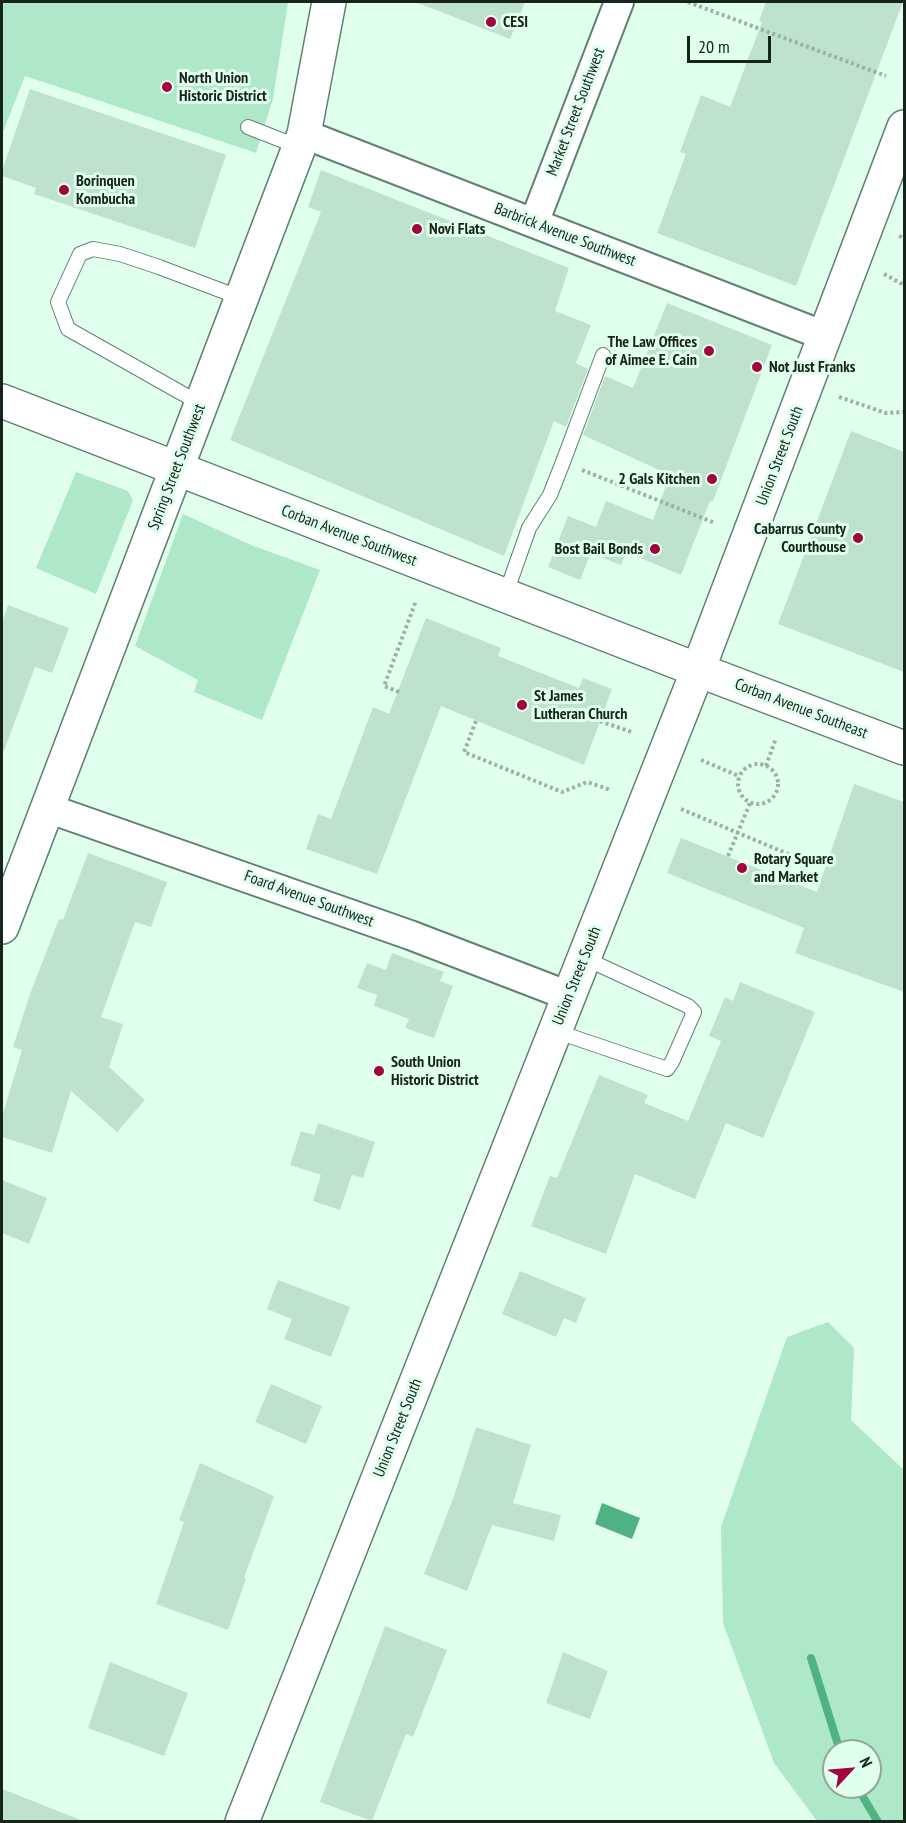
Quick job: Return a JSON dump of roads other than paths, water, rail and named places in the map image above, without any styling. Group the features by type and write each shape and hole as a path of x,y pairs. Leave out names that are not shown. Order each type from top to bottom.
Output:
{"main road":[{"name":"Spring Street Southwest","path":"2,927 302,140 329,2"},
{"name":"Union Street South","path":"242,1821 698,670 904,127"},
{"name":"Corban Avenue Southwest","path":"2,401 698,670"},
{"name":"Corban Avenue Southeast","path":"698,670 904,748"}],"street":[{"name":"Market Street Southwest","path":"534,223 619,2"},
{"name":"Barbrick Avenue Southwest","path":"302,140 534,223 825,336"},
{"name":"Foard Avenue Southwest","path":"47,808 410,934 569,996"}],"lane":[{"path":"248,127 302,140"},
{"path":"201,404 68,329 58,302 80,254 93,249 120,254 241,298"},
{"path":"505,596 529,528 555,484 603,355"},
{"path":"555,1031 667,1069 694,1012 688,1006 584,958"}],"waterway":[{"path":"811,1658 836,1739"},
{"path":"864,1799 878,1822"}],"place":[{"name":"CESI","path":"491,22"},
{"name":"North Union Historic District","path":"167,87"},
{"name":"Borinquen Kombucha","path":"64,190"},
{"name":"Novi Flats","path":"417,229"},
{"name":"The Law Offices of Aimee E. Cain","path":"709,351"},
{"name":"Not Just Franks","path":"757,367"},
{"name":"2 Gals Kitchen","path":"712,479"},
{"name":"Cabarrus County Courthouse","path":"858,538"},
{"name":"Bost Bail Bonds","path":"655,549"},
{"name":"St James Lutheran Church","path":"522,705"},
{"name":"Rotary Square and Market","path":"742,868"},
{"name":"South Union Historic District","path":"379,1071"}]}
